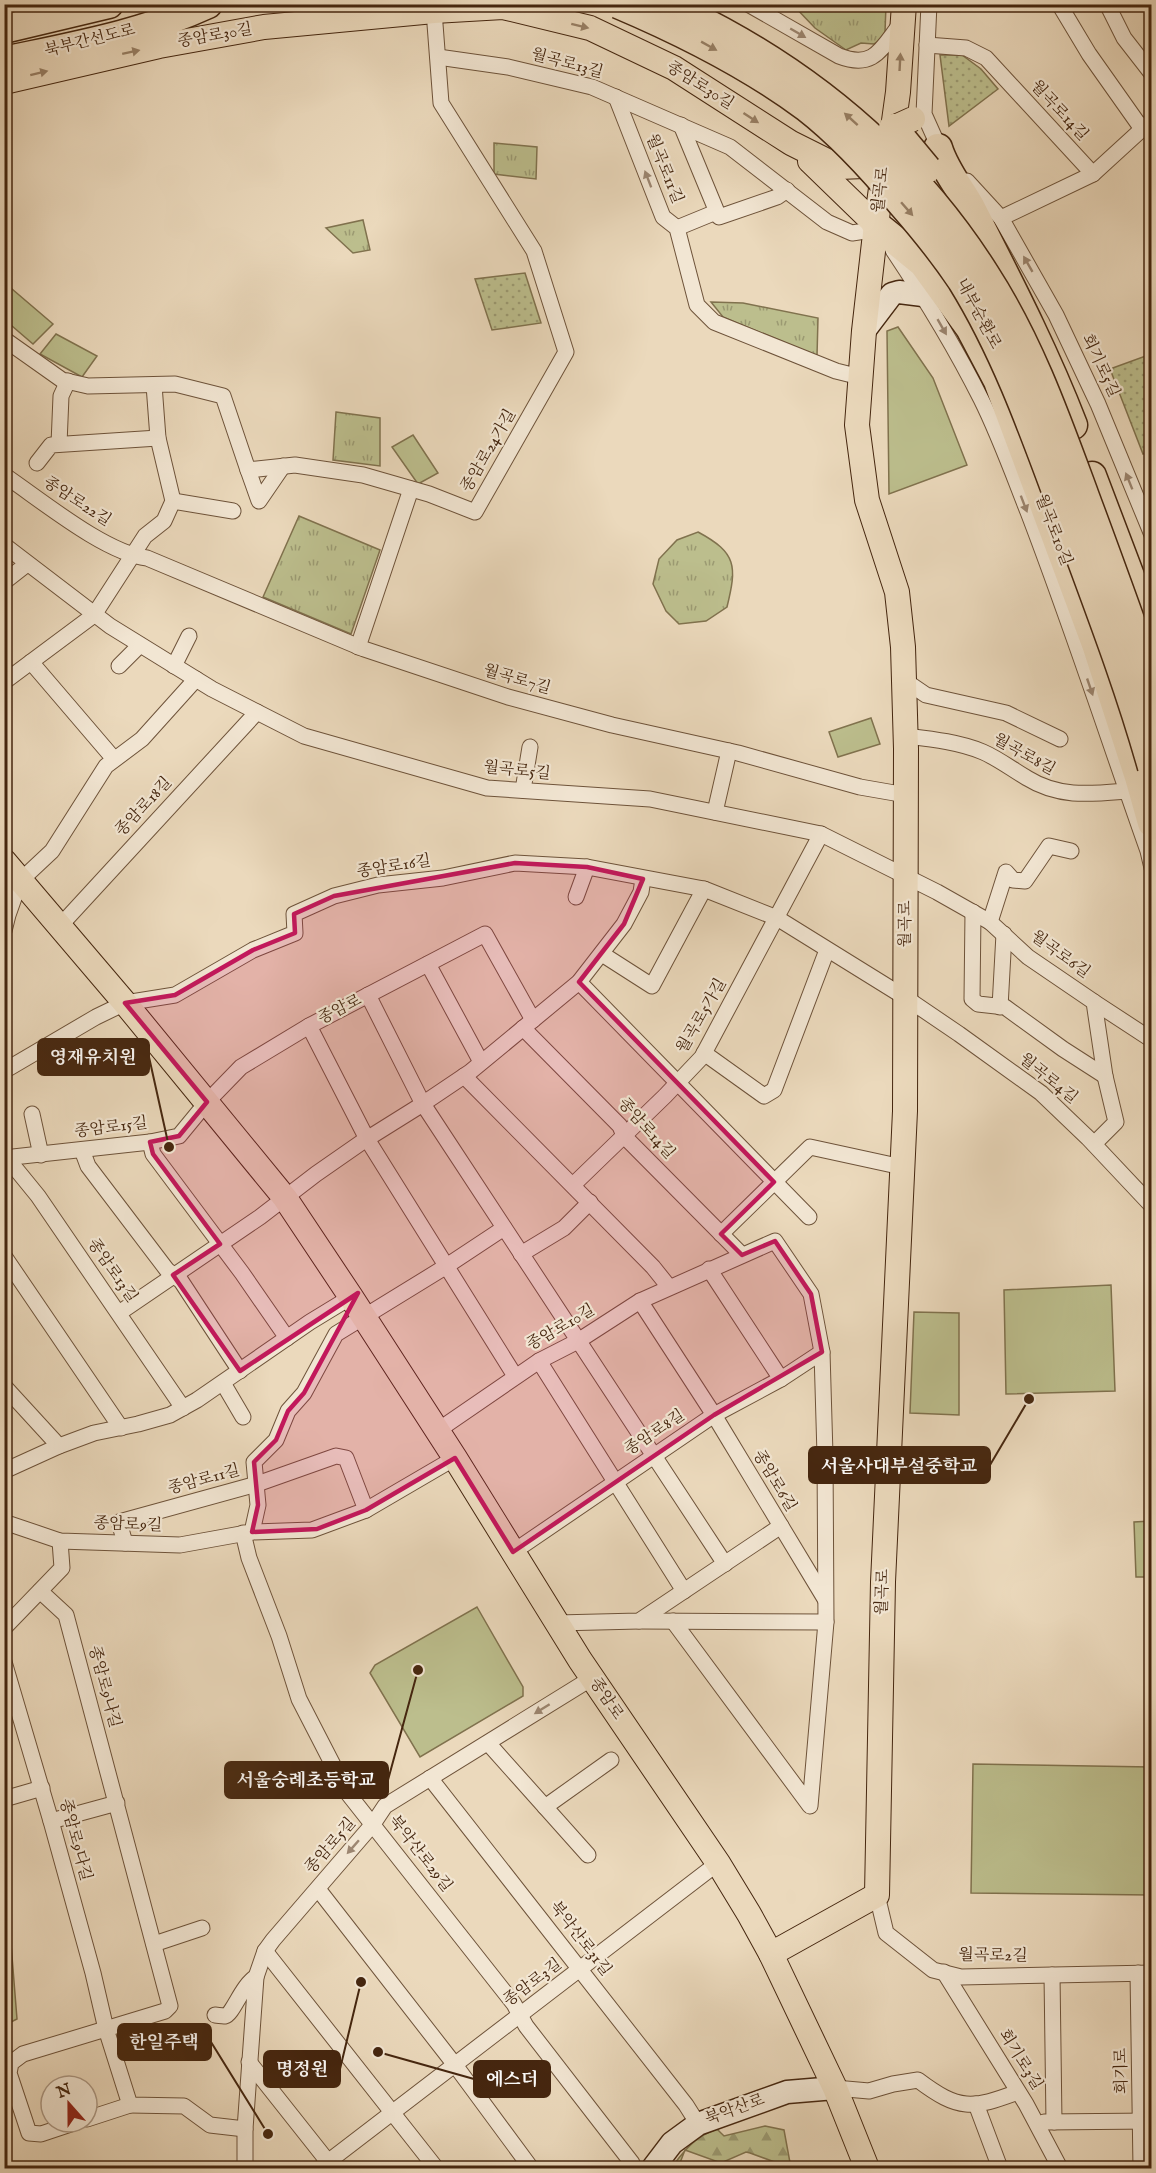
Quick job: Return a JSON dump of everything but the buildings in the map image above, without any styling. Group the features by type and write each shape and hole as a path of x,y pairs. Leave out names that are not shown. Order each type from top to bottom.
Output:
{"highway":[{"path":"4,8 22,4"},
{"path":"4,29 109,4"},
{"name":"북부간선도로","path":"4,61 116,37 183,15 208,4"},
{"name":"내부순환로","path":"618,4 693,38 744,66 806,108 866,162 926,231 961,281 1026,410 1097,603 1152,766"},
{"name":"내부순환로","path":"670,5 772,59 832,102 885,150 911,178 966,246 1014,324 1048,400 1152,682"},
{"path":"907,116 1009,281 1054,376 1152,634"},
{"path":"940,156 970,207 988,245"},
{"path":"878,213 923,263 970,328 998,381 1096,644 1139,777 1150,841"}],"main road":[{"path":"264,27 299,13 305,4"},
{"name":"종암로30길","path":"4,82 148,48 264,27 495,6 590,28 674,68 791,143 839,167 874,162"},
{"name":"월곡로","path":"877,1895 882,1582 902,1167 906,998 906,735 903,647 897,592 867,500 857,425 864,331 878,213 874,162 907,116 903,13"},
{"name":"종암로30길","path":"791,143 878,213"},
{"name":"종암로","path":"4,861 12,883 59,927 125,1003 285,1198 357,1307 455,1458 592,1678 718,1863 771,1954 836,2088 867,2169"},
{"path":"771,1954 877,1895"}],"street":[{"path":"748,4 838,56 853,61 866,60 881,51 903,13"},
{"name":"회기로5길","path":"929,4 927,45 907,116 940,156 1001,218 1056,315 1098,404 1152,536"},
{"path":"1001,218 1093,174 1147,125 1089,54 1059,4"},
{"path":"1107,4 1124,38 1152,74"},
{"name":"종암로24가길","path":"248,470 295,465 363,475 475,512 566,352 534,251 441,103 434,11"},
{"name":"월곡로14길","path":"927,45 966,48 986,58 1093,174"},
{"name":"월곡로13길","path":"438,57 508,67 592,87 616,97 730,147 827,222 852,233 865,231 878,213"},
{"name":"월곡로11길","path":"616,97 663,216 677,228 697,304 714,322 836,371 860,377"},
{"path":"681,125 719,217 777,197 787,190"},
{"path":"677,228 716,212"},
{"name":"월곡로10길","path":"878,213 981,399 1002,447 1069,624 1126,791 1150,841 1152,868"},
{"path":"864,331 892,294 898,292 923,295"},
{"path":"4,339 62,380 88,386 175,384 223,396 259,501 284,466"},
{"path":"68,381 61,396 59,444 158,438"},
{"path":"4,682 94,615 145,536 164,522 173,501 158,438 154,385"},
{"name":"종암로22길","path":"37,463 51,445 59,444"},
{"name":"종암로22길","path":"4,475 80,528 132,556"},
{"path":"358,647 411,489"},
{"path":"173,501 233,511"},
{"name":"월곡로5길","path":"4,545 94,615 140,645 196,679 304,736 487,788 650,799 821,834 906,878"},
{"name":"월곡로7길","path":"132,556 147,558 358,647 508,697 729,751 860,787 906,795"},
{"path":"4,582 27,564"},
{"path":"174,666 189,636"},
{"path":"119,666 140,645"},
{"path":"30,662 114,759"},
{"path":"4,931 12,883 52,851 106,765 142,739 196,679"},
{"path":"904,680 926,695 1006,713 1060,740"},
{"name":"종암로18길","path":"59,927 257,712"},
{"name":"월곡로8길","path":"906,735 942,741 983,752 1053,791 1093,794 1126,791"},
{"path":"523,790 530,747"},
{"path":"715,812 729,751"},
{"name":"월곡로5가길","path":"573,1185 677,1084 704,1053 821,834"},
{"path":"990,922 1006,872 1013,880 1025,881 1049,846 1071,851"},
{"name":"종암로16길","path":"125,1003 175,995 253,950 295,933 294,914 334,896 378,885 443,878 515,863 587,867 704,889 777,918 906,998"},
{"path":"576,897 587,867"},
{"name":"월곡로6길","path":"906,878 990,922 1028,957 1094,1002 1105,1076 1116,1122 1094,1144"},
{"path":"119,1313 260,1217 367,1139 464,1076 579,982 624,924 641,892 643,879"},
{"path":"602,954 652,986 704,889"},
{"path":"973,912 972,999 978,1004 1005,1007 1105,1076"},
{"name":"종암로","path":"207,1102 241,1067 309,1026 485,934"},
{"name":"종암로14길","path":"485,934 528,1024 620,1126 624,1136 742,1255"},
{"name":"월곡로6길","path":"1000,1006 1004,934"},
{"path":"704,1053 764,1096 774,1090 827,950"},
{"path":"428,964 481,1062"},
{"path":"579,982 809,1217"},
{"path":"368,995 423,1104 725,1564"},
{"name":"월곡로4길","path":"906,998 1041,1094 1094,1144 1152,1206"},
{"path":"1094,1002 1152,1040"},
{"path":"4,1071 96,1017 125,1003"},
{"path":"309,1026 367,1139 515,1376"},
{"path":"464,1076 590,1202 653,1267 669,1287"},
{"name":"종암로15길","path":"6,1158 150,1142 179,1136 207,1102"},
{"path":"32,1114 40,1155"},
{"path":"150,1142 153,1154 287,1338"},
{"path":"721,1234 810,1147 902,1167"},
{"path":"82,1150 87,1166 167,1270 181,1281 240,1371"},
{"name":"종암로13길","path":"6,1158 38,1196 183,1408"},
{"path":"521,1254 564,1228 590,1202"},
{"path":"4,1471 94,1433 170,1415 223,1383 287,1338 445,1267 504,1228"},
{"name":"종암로10길","path":"437,1431 538,1361 578,1341 640,1301 775,1241 811,1294 822,1352"},
{"path":"4,1256 121,1428"},
{"path":"709,1269 780,1379"},
{"name":"종암로6길","path":"639,1621 781,1526 714,1415 640,1301"},
{"name":"종암로11길","path":"125,1543 119,1522 257,1484 254,1462 276,1440 288,1412 304,1393 336,1334 357,1307"},
{"path":"673,1621 810,1806 826,1622 822,1352"},
{"name":"종암로8길","path":"513,1552 714,1415 780,1379 822,1352"},
{"path":"538,1361 684,1591"},
{"path":"223,1383 243,1417"},
{"path":"4,1386 59,1446"},
{"path":"248,1533 258,1505 257,1484 336,1456 346,1458 366,1510"},
{"name":"종암로9길","path":"4,1522 60,1541 180,1545 248,1533 312,1530 366,1510 455,1458"},
{"path":"781,1526 826,1601"},
{"name":"북악산로29길","path":"248,1533 249,1558 279,1636 299,1699 333,1765 335,1777 521,2015 525,2026 640,2167"},
{"path":"4,1628 62,1568 60,1541"},
{"name":"종암로9나길","path":"40,1590 66,1615 170,2003 169,2008 106,2029"},
{"path":"557,1623 826,1622"},
{"name":"종암로9다길","path":"4,1662 42,1788 106,2029 130,2105"},
{"name":"종암로5길","path":"245,2169 245,2129 256,1977 273,1940 373,1824 385,1806 592,1678"},
{"path":"488,1743 588,1855"},
{"path":"545,1807 611,1760"},
{"name":"북악산로31길","path":"430,1778 686,2104 698,2124"},
{"path":"4,1799 42,1788"},
{"path":"51,1821 117,1803"},
{"name":"종암로3길","path":"249,2062 327,2166 392,2113 718,1863"},
{"path":"318,1888 455,2065 531,2169"},
{"name":"월곡로2길","path":"877,1895 886,1933 933,1970 961,1977 1145,1973"},
{"path":"154,1944 202,1928"},
{"path":"266,1951 436,2169"},
{"name":"회기로3길","path":"944,1972 1018,2092 1059,2169"},
{"name":"회기로","path":"1141,2169 1146,2121 1145,1973"},
{"path":"1052,1975 1054,2122"},
{"name":"종암로5길","path":"215,2015 225,2016 229,2013 246,1984 256,1977"},
{"path":"39,2134 29,2133 9,2073 9,2067 14,2059 23,2054 106,2029"},
{"path":"836,2088 869,2091 918,2080 937,2095 962,2105 986,2104 1018,2092"},
{"name":"북악산로","path":"640,2167 698,2124 787,2092 836,2088"},
{"path":"976,2104 1000,2169"},
{"path":"99,2115 130,2105 184,2106 210,2125 245,2129"},
{"path":"1035,2122 1146,2121"}],"highlighted area":[{"path":"515,863 587,867 643,879 624,924 579,982 774,1182 721,1234 742,1255 775,1241 811,1294 822,1352 714,1415 513,1552 455,1458 366,1510 317,1529 252,1532 258,1505 254,1462 276,1440 288,1411 304,1393 358,1293 240,1371 173,1275 220,1244 153,1154 150,1142 179,1136 207,1102 125,1003 175,995 253,950 295,933 294,914 334,896"}],"green space":[{"path":"793,5 886,5 885,32 881,40 874,44 861,43 846,50 815,28"},
{"path":"940,55 962,55 981,69 998,89 949,126"},
{"path":"494,143 537,147 536,179 494,174"},
{"path":"363,220 370,250 353,253 326,228"},
{"path":"525,273 541,323 492,330 475,279"},
{"path":"5,283 53,324 33,344 5,320"},
{"path":"711,302 743,303 818,318 817,356 723,317"},
{"path":"898,327 933,378 967,465 889,494 887,331"},
{"path":"56,334 97,356 82,377 40,354"},
{"path":"1151,354 1151,451 1143,454 1110,369"},
{"path":"336,412 380,418 380,466 333,460"},
{"path":"413,435 438,473 418,484 392,447"},
{"path":"299,516 380,550 351,634 263,597"},
{"path":"698,532 727,554 733,571 730,593 727,607 706,621 679,624 666,611 653,584 659,559 677,540"},
{"path":"871,718 880,744 838,757 829,732"},
{"path":"1111,1285 1115,1391 1006,1394 1004,1290"},
{"path":"914,1312 959,1313 959,1415 910,1413"},
{"path":"1151,1521 1151,1577 1136,1577 1134,1522"},
{"path":"477,1607 523,1687 523,1696 420,1757 370,1673 375,1665"},
{"path":"973,1764 1151,1767 1151,1895 971,1893"},
{"path":"4,1928 11,1944 17,2019 5,2025"},
{"path":"765,2126 784,2130 791,2168 746,2152 721,2163 685,2150 702,2136 717,2129 724,2136"},
{"path":"685,2151 678,2168 671,2168 681,2155"}],"place":[{"name":"영재유치원","path":"169,1147"},
{"name":"서울사대부설중학교","path":"1029,1399"},
{"name":"서울숭례초등학교","path":"418,1670"},
{"name":"명정원","path":"361,1982"},
{"name":"에스더","path":"378,2052"},
{"name":"한일주택","path":"268,2134"}]}
